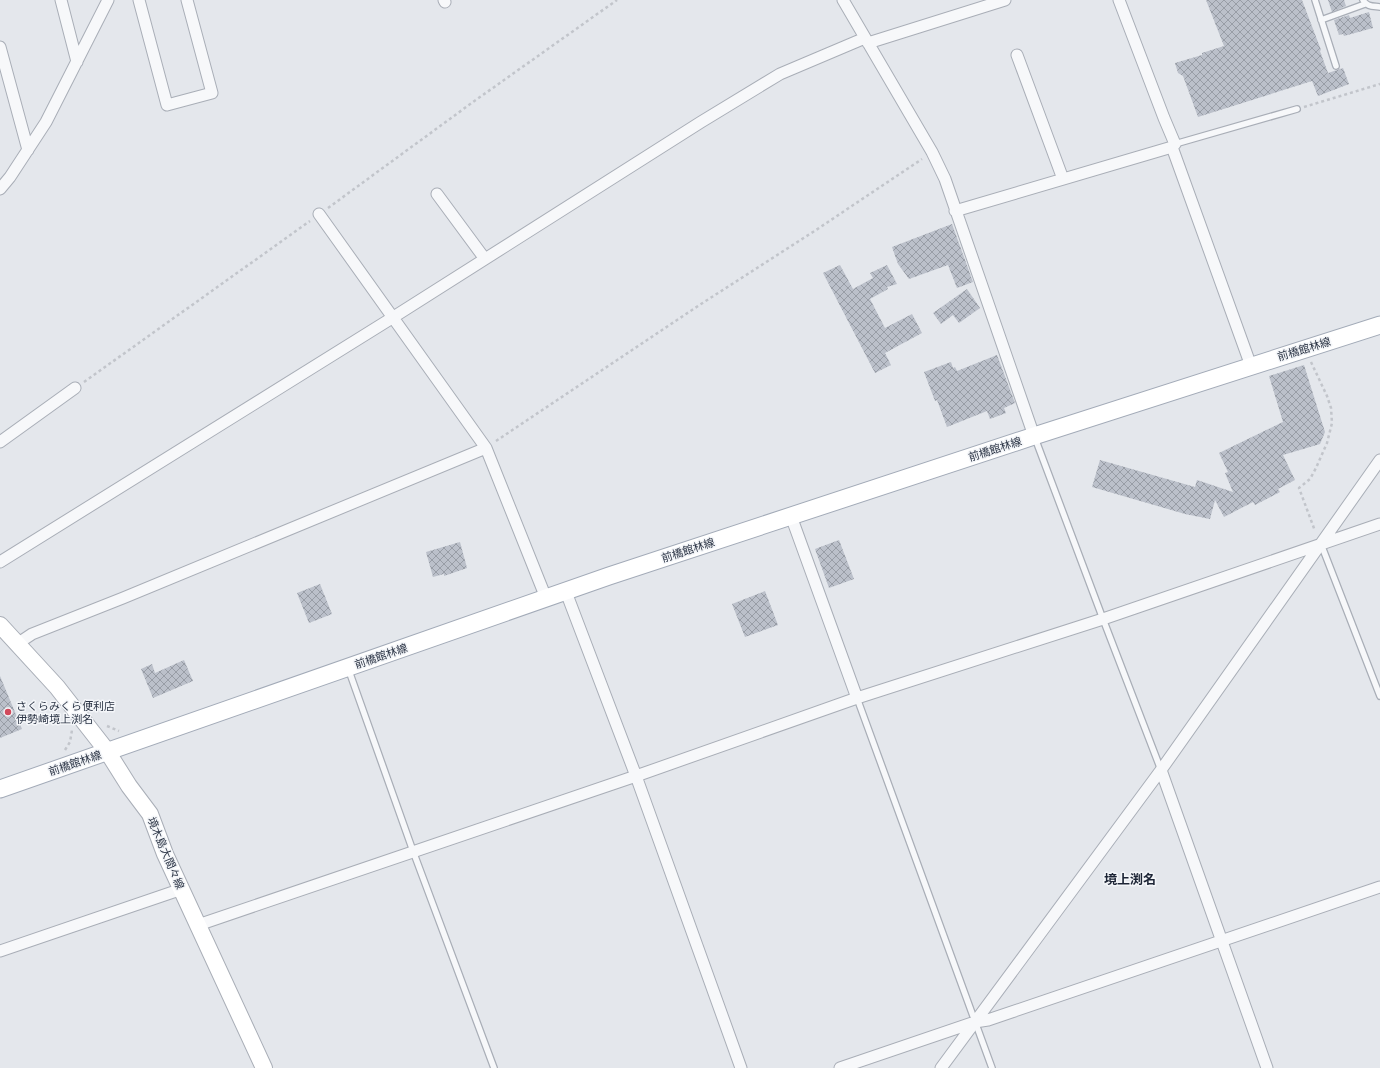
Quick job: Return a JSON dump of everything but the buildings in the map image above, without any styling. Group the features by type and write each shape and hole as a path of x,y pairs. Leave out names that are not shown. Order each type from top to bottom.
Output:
{"main road":[{"name":"前橋館林線","path":"0,789 546,598 1034,436 1380,326"},
{"name":"境木島大間々線","path":"0,625 57,687 107,751 129,786 150,814 165,854 264,1068"}],"street":[{"path":"61,0 77,62"},
{"path":"0,189 46,122 108,0"},
{"path":"140,0 167,105 212,93 187,0"},
{"path":"843,0 932,152 945,179 1034,436"},
{"path":"0,562 392,318 701,122 780,74 867,40 1005,0"},
{"path":"1119,0 1164,118 1251,366"},
{"path":"0,47 28,150"},
{"path":"1017,55 1063,179"},
{"path":"955,211 1173,145"},
{"path":"437,194 485,259"},
{"path":"319,214 486,448 546,598"},
{"path":"0,442 75,388"},
{"path":"17,644 32,634 486,448"},
{"path":"941,1068 1161,770 1380,460"},
{"path":"791,516 857,698"},
{"path":"198,925 636,776 857,698 1103,620 1380,524"},
{"path":"566,592 636,776 741,1068"},
{"path":"1161,770 1267,1068"},
{"path":"840,1068 974,1022 988,1020 1380,887"},
{"path":"0,951 182,889"}],"lane":[{"path":"1315,0 1336,66"},
{"path":"1321,20 1364,2 1368,6 1380,7"},
{"path":"1173,145 1297,109"},
{"path":"1034,436 1161,770"},
{"path":"1321,544 1380,696"},
{"path":"348,668 494,1068"},
{"path":"857,698 992,1068"}],"path":[{"path":"75,388 617,0"},
{"path":"1297,109 1380,84"},
{"path":"486,448 932,152"},
{"path":"1306,349 1331,408 1332,423 1327,443 1310,479 1299,488 1321,544"},
{"path":"103,724 114,730 121,731"},
{"path":"63,753 70,742 71,728"}],"place":[{"name":"さくらみくら便利店 伊勢崎境上渕名","path":"8,712"}],"district":[{"name":"境上渕名","path":"1130,879"}]}
